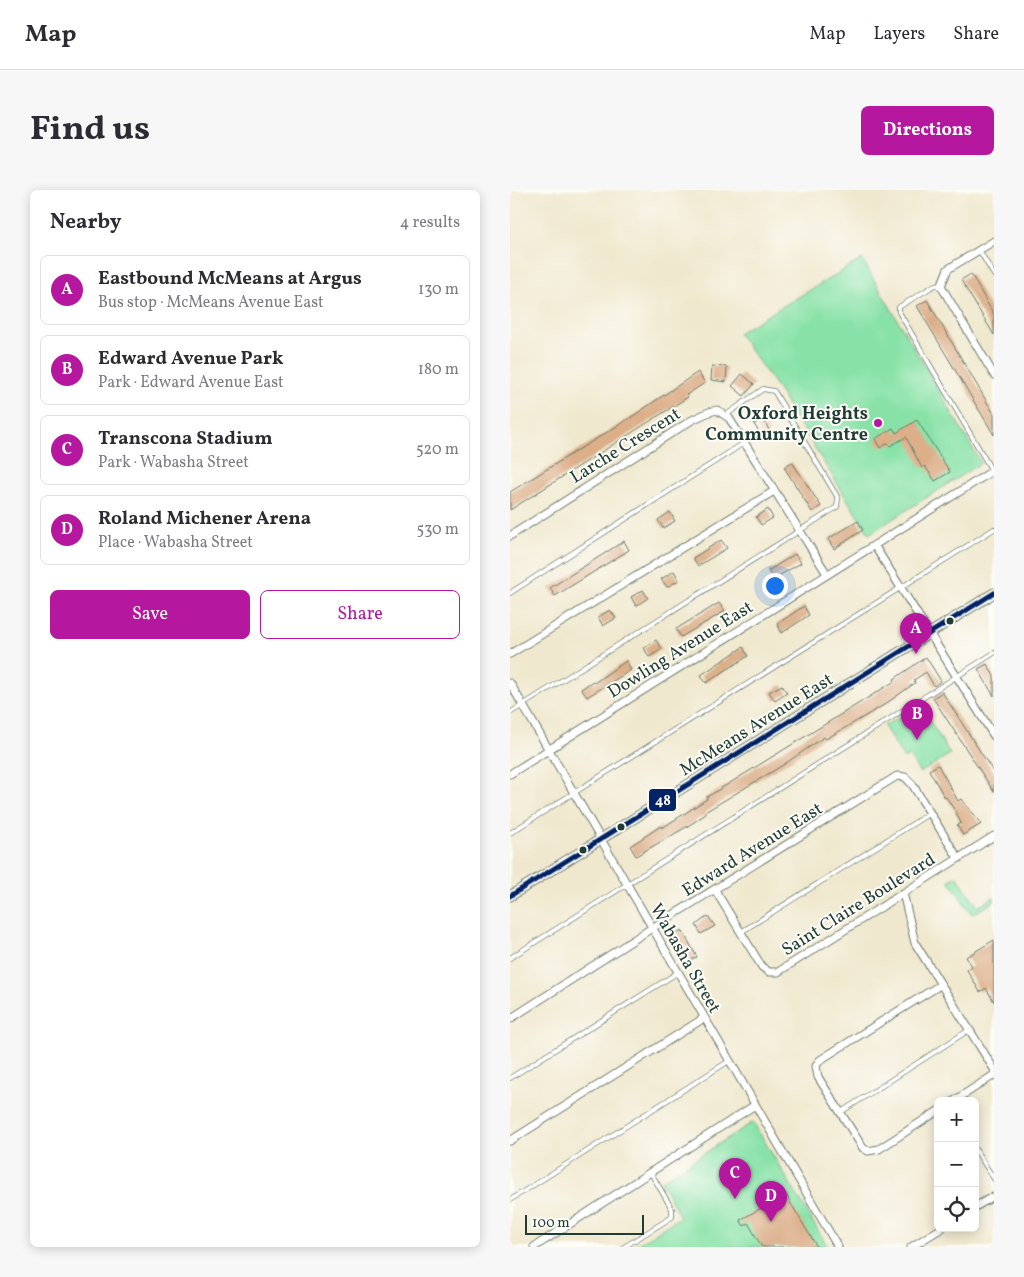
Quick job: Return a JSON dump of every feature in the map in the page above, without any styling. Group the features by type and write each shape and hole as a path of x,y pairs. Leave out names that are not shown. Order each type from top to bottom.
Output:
{"street":[{"path":"994,241 948,269 941,286 994,375"},
{"name":"Larche Crescent","path":"510,536 692,420 717,410 726,415"},
{"path":"726,415 828,574"},
{"name":"Dowling Avenue East","path":"510,774 993,471"},
{"path":"510,654 774,491"},
{"path":"874,545 994,736"},
{"name":"McMeans Avenue East","path":"510,896 994,593"},
{"name":"Wabasha Street","path":"510,683 838,1247"},
{"name":"Edward Avenue East","path":"510,1019 897,776 905,777 912,784 958,858"},
{"name":"Saint Claire Boulevard","path":"715,890 762,967 769,972 778,972 994,836"},
{"path":"903,893 915,943 994,1069"},
{"path":"934,1113 873,1151 863,1148 818,1076 816,1066 820,1060 940,985"},
{"path":"510,1141 704,1018"},
{"path":"960,1097 994,1075"},
{"path":"534,1247 755,1105"},
{"path":"979,1205 994,1196"},
{"path":"911,1247 935,1232"}],"lane":[{"path":"979,250 994,275"},
{"path":"941,286 936,285 900,307 898,312 993,471"},
{"path":"510,713 837,506 838,498 774,391 763,390 726,415"},
{"path":"510,593 744,443"},
{"path":"510,834 994,529"},
{"path":"510,958 994,652"},
{"path":"741,932 930,813"},
{"path":"510,1078 677,973"},
{"path":"841,1112 969,1030"},
{"path":"510,1200 729,1062"},
{"path":"979,1155 994,1179"},
{"path":"624,1247 672,1217 672,1209 651,1173"}],"green space":[{"name":"Oxford Heights Community Centre","path":"862,259 981,463 869,534 774,383 738,333"},
{"path":"920,705 950,754 920,773 909,756 904,759 884,726"},
{"path":"957,876 978,907 994,897 994,902 973,914 970,912 949,880"},
{"path":"753,1122 828,1247 633,1247 680,1217 661,1181"}],"building":[{"path":"971,274 994,315 994,335 961,280"},
{"path":"927,300 994,414 994,435 917,306"},
{"path":"712,366 727,367 726,382 711,380"},
{"path":"698,372 705,383 686,395 688,397 510,510 510,492 630,418"},
{"path":"742,374 754,384 744,396 732,386"},
{"path":"763,418 770,432 762,437 754,424"},
{"path":"917,420 950,472 935,481 925,466 922,468 906,437 890,446 888,443 880,448 875,439 893,428 896,433"},
{"path":"792,462 821,506 812,512 784,467"},
{"path":"768,509 773,518 761,525 756,517"},
{"path":"670,512 675,521 663,528 658,520"},
{"path":"858,521 863,530 834,549 828,539"},
{"path":"721,540 727,548 698,566 693,558"},
{"path":"624,541 629,550 555,596 550,588"},
{"path":"795,554 801,563 773,579 768,571"},
{"path":"674,571 679,580 667,587 661,579"},
{"path":"643,590 648,598 636,606 631,597"},
{"path":"719,603 725,611 681,637 676,629"},
{"path":"804,606 809,615 782,633 777,624"},
{"path":"610,610 616,618 603,626 598,617"},
{"path":"656,640 662,649 649,657 644,648"},
{"path":"743,647 748,656 706,683 701,675"},
{"path":"926,657 941,681 934,686 926,672 914,680 915,683 884,705 826,739 824,737 783,765 705,812 706,814 688,826 636,856 630,846 661,826 662,828 707,799 706,797 895,681 894,679"},
{"path":"626,661 631,670 587,697 581,689 593,681 594,683"},
{"path":"987,664 994,676 994,696 978,669"},
{"path":"782,685 787,693 775,701 769,692"},
{"path":"942,692 994,773 994,792 933,698"},
{"path":"938,765 958,801 961,799 981,824 963,835 957,825 961,823 955,811 929,770"},
{"path":"708,916 715,926 701,934 696,925"},
{"path":"682,930 697,957 689,961 673,935"},
{"path":"994,940 994,1002 986,988 980,992 967,970 972,966 966,957"},
{"path":"786,1194 817,1247 762,1247 748,1223 744,1226 740,1220"}],"transit line":[{"name":"48","path":"510,896 994,593"}],"place":[{"name":"Oxford Heights Community Centre","path":"878,423"},
{"name":"Eastbound McMeans at Argus","path":"916,654"},
{"name":"Edward Avenue Park","path":"917,740"},
{"name":"Transcona Stadium","path":"735,1199"},
{"name":"Roland Michener Arena","path":"771,1222"}]}
